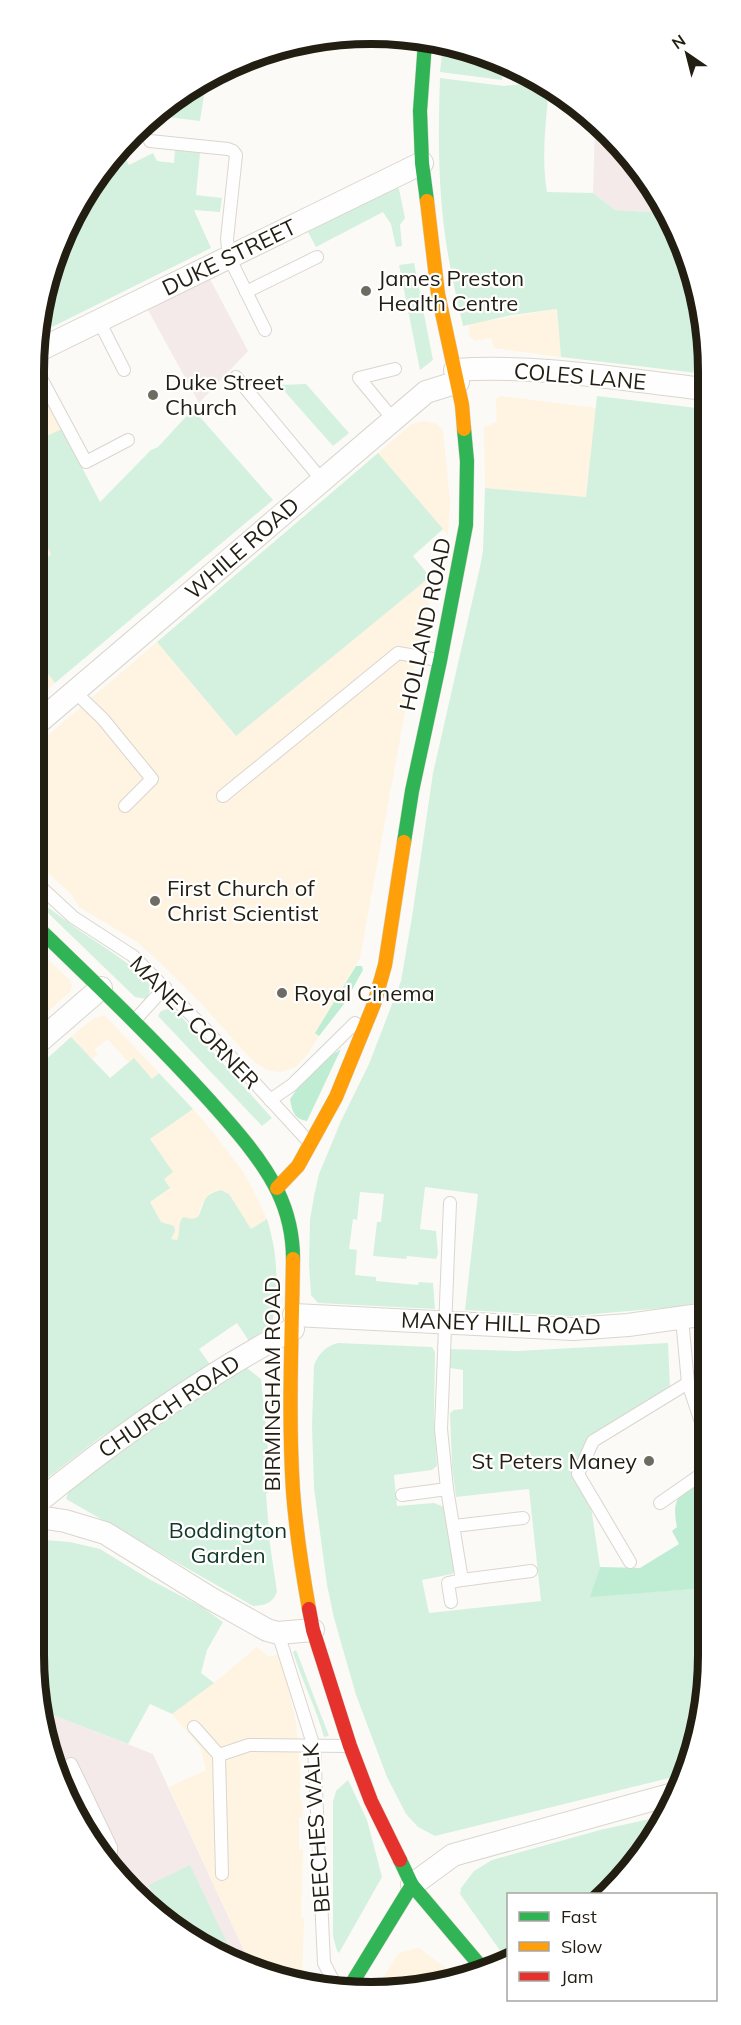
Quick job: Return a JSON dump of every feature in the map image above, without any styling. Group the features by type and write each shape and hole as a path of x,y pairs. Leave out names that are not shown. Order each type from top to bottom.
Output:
{"main road":[{"name":"HOLLAND ROAD","path":"277,1188 298,1166 336,1097 374,1004 385,965 412,791 466,525 467,460 462,405 438,294 422,163 420,111 425,48"},
{"name":"BIRMINGHAM ROAD","path":"44,934 135,1021 217,1110 251,1150 277,1188 291,1229 293,1322 291,1410 295,1514 300,1561 313,1630 350,1746 371,1801 412,1885 478,1963"},
{"path":"352,1981 412,1885"}],"street":[{"name":"DUKE STREET","path":"44,348 422,163"},
{"name":"COLES LANE","path":"456,376 484,368 698,387"},
{"name":"WHILE ROAD","path":"44,718 393,419 426,392 456,376"},
{"path":"44,1037 100,988"},
{"name":"MANEY HILL ROAD","path":"293,1322 444,1322 573,1329 698,1316"},
{"name":"CHURCH ROAD","path":"44,1497 134,1427 293,1322"},
{"path":"44,1518 65,1521 105,1533 210,1598 267,1630 278,1633 313,1630"},
{"path":"412,1885 453,1855 665,1796"}],"lane":[{"path":"150,141 233,151 236,155 227,239 229,257 265,330"},
{"path":"246,292 317,257"},
{"path":"99,321 124,370"},
{"path":"393,419 358,378 395,369"},
{"path":"236,377 321,479"},
{"path":"44,384 86,462 128,440"},
{"path":"223,796 398,653 440,661"},
{"path":"74,692 103,719 152,779 125,806"},
{"name":"MANEY CORNER","path":"44,890 73,917 133,956 209,1033 311,1144"},
{"path":"135,1021 165,987"},
{"name":"MANEY CORNER","path":"270,1100 292,1085 374,1004"},
{"path":"450,1203 441,1429 447,1489 462,1580"},
{"path":"682,1319 688,1383 698,1413"},
{"path":"630,1562 578,1474 593,1441 688,1383"},
{"path":"660,1503 698,1477"},
{"path":"402,1495 447,1489"},
{"path":"454,1526 523,1518"},
{"path":"451,1602 448,1583 531,1571"},
{"name":"BEECHES WALK","path":"278,1633 314,1747 324,1962 333,1980"},
{"path":"194,1726 219,1755 222,1874"},
{"path":"219,1755 249,1745 350,1746"},
{"path":"71,1764 111,1847 111,1854"}],"shaded area":[{"path":"595,133 630,171 657,212 615,210 593,193"},
{"path":"210,279 248,351 199,403 148,310"},
{"path":"557,309 561,357 494,348 491,338 475,341 470,337 468,324"},
{"path":"44,395 100,503 44,562"},
{"path":"500,396 596,408 586,497 485,488 484,427 497,422 496,399"},
{"path":"424,421 437,424 443,431 450,501 448,536 378,453 412,424"},
{"path":"430,577 434,581 411,679 360,958 315,1033 319,1036 307,1055 296,1067 280,1072 265,1069 250,1058 197,999 157,960 137,942 79,907 71,894 44,869 44,739 157,642 236,736"},
{"path":"44,668 55,683 44,692"},
{"path":"44,956 71,981 70,992 44,1014"},
{"path":"104,1015 159,1073 152,1079 134,1059 128,1062 108,1039 94,1050 98,1054 92,1059 71,1037 94,1018"},
{"path":"193,1109 244,1173 267,1219 251,1230 229,1194 221,1190 211,1192 202,1204 198,1217 192,1219 177,1240 171,1239 165,1224 161,1222 150,1202 170,1188 164,1179 150,1139"},
{"path":"257,1647 269,1657 280,1654 296,1722 300,1770 300,1800 302,1800 303,1817 299,1818 299,1849 303,1850 302,1974 247,1958 169,1787 206,1770 200,1747 172,1714"},
{"path":"49,1714 153,1754 247,1958 207,1938 171,1914 139,1886 111,1854 87,1818 68,1780"},
{"path":"419,1948 450,1971 413,1979 381,1982 397,1955"}],"green space":[{"path":"442,52 503,71 502,80 440,72"},
{"path":"440,78 504,86 526,83 548,96 544,152 547,192 593,193 615,210 657,212 673,245 686,286 695,328 698,373 561,357 557,309 512,315 463,326 443,215 439,118"},
{"path":"205,88 200,121 165,117"},
{"path":"175,150 200,153 196,195 222,198 220,212 194,210 211,248 46,330 55,286 68,245 87,207 111,171 124,156 129,165 153,153 157,161 174,163"},
{"path":"396,187 399,189 405,218 400,225 402,246 396,247 391,224 383,212 316,247 308,232"},
{"path":"414,263 433,360 420,370 399,265"},
{"path":"306,384 349,433 333,446 279,385"},
{"path":"597,396 698,408 698,1303 676,1307 571,1316 465,1310 478,1194 425,1187 420,1229 436,1231 438,1254 436,1259 373,1256 377,1222 381,1222 384,1194 360,1192 357,1220 353,1219 349,1249 357,1250 355,1275 376,1277 376,1281 418,1285 419,1282 433,1283 435,1309 318,1303 311,1295 309,1265 310,1220 314,1196 319,1174 341,1121 369,1064 401,981 433,773 483,551 485,488 586,497"},
{"path":"193,409 273,500 55,683 44,668 44,562 51,554 44,540 44,437 62,429 100,502 151,450 158,447"},
{"path":"378,453 443,529 413,556 430,577 236,736 157,642"},
{"path":"49,908 141,974 150,986 146,999 135,997 46,911"},
{"path":"356,966 362,966 363,970 344,1004 319,1036 315,1033"},
{"path":"168,1009 178,1013 272,1118 262,1126 158,1016 161,1011"},
{"path":"71,1037 110,1078 134,1058 152,1079 159,1073 193,1109 150,1139 173,1172 164,1179 170,1188 150,1202 161,1222 174,1226 175,1231 171,1239 177,1240 183,1217 192,1219 198,1217 207,1197 221,1190 229,1194 251,1229 267,1219 274,1247 276,1272 272,1325 249,1341 237,1323 199,1349 211,1366 102,1436 44,1481 44,1061"},
{"path":"341,1049 307,1121 299,1118 293,1111 290,1099 313,1071"},
{"path":"338,1343 432,1347 435,1352 434,1420 437,1466 432,1470 394,1475 397,1506 434,1503 444,1507 457,1568 452,1574 422,1580 429,1613 541,1601 529,1489 456,1497 450,1413 463,1409 463,1370 450,1368 448,1365 449,1349 516,1351 668,1343 670,1388 593,1434 585,1444 583,1454 600,1567 591,1596 698,1589 698,1654 695,1697 686,1739 674,1777 435,1836 418,1827 406,1814 387,1777 356,1695 327,1585 314,1488 312,1426 314,1365 323,1351"},
{"name":"Boddington Garden","path":"247,1368 261,1379 272,1489 266,1494 277,1592 268,1603 253,1606 66,1499 69,1490 134,1436"},
{"path":"698,1483 698,1589 590,1597 600,1567 640,1568 679,1544 672,1531 677,1527 675,1507 685,1491"},
{"path":"44,1540 70,1542 100,1549 149,1579 202,1607 223,1622 207,1650 201,1673 214,1683 172,1714 150,1704 128,1744 49,1714 44,1676"},
{"path":"296,1650 329,1736 324,1737 293,1652"},
{"path":"348,1780 367,1820 382,1877 339,1953 333,1936 333,1802 336,1791"},
{"path":"654,1818 630,1854 594,1893 507,1893 507,1952 502,1954 460,1894 461,1888 474,1871 492,1860 600,1830"},
{"path":"190,1865 230,1950 207,1938 171,1914 157,1902 149,1885"}],"traffic: fast":[{"path":"425,48 420,111 422,163 427,201"},
{"path":"404,842 412,791 466,525 467,461 464,429"},
{"path":"44,934 167,1055 229,1122 247,1145 272,1180 282,1200 289,1225 293,1259"},
{"path":"400,1860 412,1885 478,1963"},
{"path":"353,1981 412,1885"}],"traffic: slow":[{"path":"427,201 438,294 462,405 464,429"},
{"path":"277,1188 298,1166 336,1097 374,1004 385,965 404,842"},
{"path":"293,1259 291,1375 293,1491 309,1609"}],"traffic: jam":[{"path":"309,1609 313,1630 350,1746 371,1801 400,1860"}],"place":[{"name":"James Preston Health Centre","path":"366,291"},
{"name":"Duke Street Church","path":"153,395"},
{"name":"First Church of Christ Scientist","path":"155,901"},
{"name":"Royal Cinema","path":"282,993"},
{"name":"St Peters Maney","path":"649,1461"}]}
